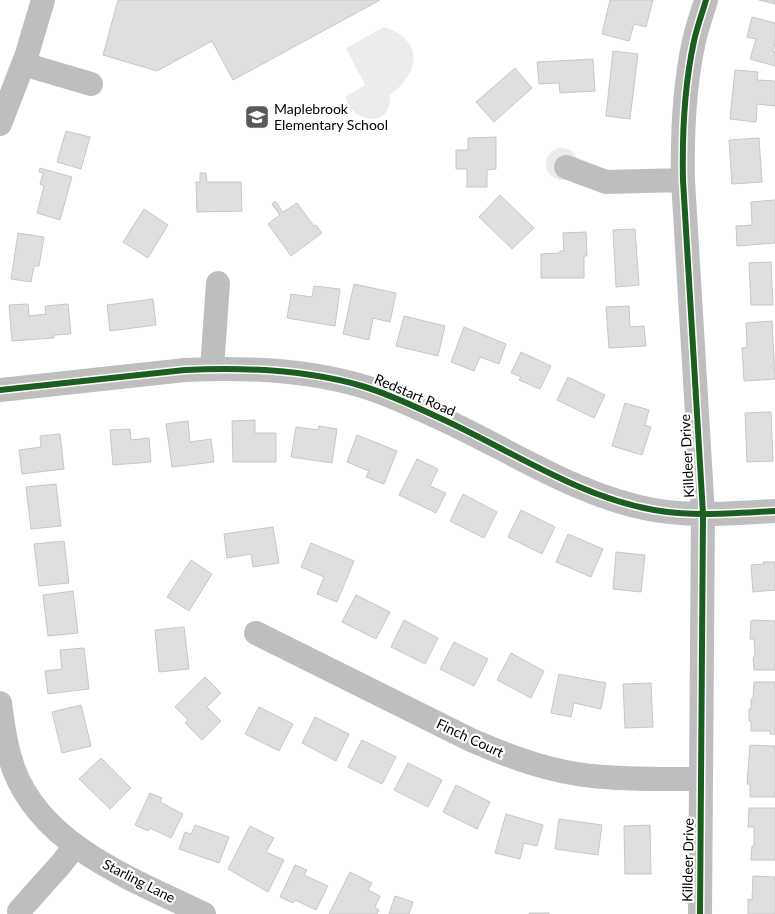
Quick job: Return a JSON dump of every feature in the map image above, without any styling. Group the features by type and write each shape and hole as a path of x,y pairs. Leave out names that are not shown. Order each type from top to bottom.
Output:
{"street":[{"path":"0,124 23,64 43,0"},
{"name":"Killdeer Drive","path":"700,914 703,514 683,180 683,125 694,41 706,0"},
{"path":"23,64 83,74"},
{"path":"566,167 606,182 683,180"},
{"path":"212,368 218,283"},
{"name":"Redstart Road","path":"0,390 212,368 282,370 362,386 395,398 443,419 547,472 614,499 654,510 703,514 775,511"},
{"name":"Finch Court","path":"256,633 501,754 545,768 591,776 642,779 701,778"},
{"name":"Starling Lane","path":"0,703 7,747 15,771 36,807 55,829 75,846 104,864 204,914"},
{"path":"19,911 75,846"}],"shaded area":[{"path":"384,27 406,40 412,48 414,57 408,76 390,95 389,106 385,113 379,118 371,119 356,113 349,106 345,97 365,85 346,48"},
{"path":"562,148 573,153 578,164 573,175 562,180 551,175 546,164 551,153"}],"building":[{"path":"118,0 380,0 233,80 212,41 157,71 103,55"},
{"path":"610,0 653,0 646,27 634,24 629,41 602,34"},
{"path":"759,0 775,0 775,4"},
{"path":"752,17 775,23 773,51 775,52 775,66 750,59 756,39 747,37"},
{"path":"613,51 638,54 630,119 606,116"},
{"path":"593,59 595,91 560,93 559,83 539,84 537,62"},
{"path":"515,68 532,88 494,122 476,102"},
{"path":"735,70 758,72 757,80 775,81 775,106 757,104 756,122 730,119"},
{"path":"66,131 90,137 81,169 57,162"},
{"path":"496,137 496,169 487,170 487,187 467,187 467,169 456,169 456,150 468,150 468,138"},
{"path":"759,138 762,182 732,184 729,140"},
{"path":"40,168 72,177 60,220 37,213 44,186 40,184 43,173 39,172"},
{"path":"200,173 206,173 207,182 241,182 242,211 197,212 196,182 200,182"},
{"path":"500,195 534,228 512,249 479,217"},
{"path":"775,200 775,243 737,246 736,226 752,225 751,202"},
{"path":"275,201 283,212 297,203 314,226 316,225 322,233 291,256 268,224 280,215 272,204"},
{"path":"144,209 168,225 148,258 123,242"},
{"path":"635,229 639,285 616,287 613,230"},
{"path":"586,232 587,256 584,256 584,278 541,278 541,254 564,251 563,233"},
{"path":"18,233 44,237 39,266 34,266 31,282 11,279"},
{"path":"771,262 773,305 751,305 749,263"},
{"path":"354,284 396,293 390,322 373,318 369,340 343,334"},
{"path":"314,286 340,289 335,326 287,318 291,294 312,297"},
{"path":"153,299 156,325 110,331 107,305"},
{"path":"28,304 29,316 46,314 45,306 68,304 71,334 54,335 54,338 12,341 9,305"},
{"path":"629,306 630,327 644,326 646,346 609,348 606,307"},
{"path":"404,316 445,326 438,356 396,346"},
{"path":"772,321 775,379 744,381 742,348 747,347 746,323"},
{"path":"464,327 506,344 499,364 480,357 474,371 451,362"},
{"path":"521,352 551,366 540,389 519,380 521,377 511,373"},
{"path":"568,377 605,395 594,418 557,400"},
{"path":"625,403 649,410 645,425 651,427 642,455 612,446"},
{"path":"771,412 773,461 747,462 745,413"},
{"path":"255,420 255,433 276,433 276,462 233,462 232,421"},
{"path":"188,421 190,442 211,439 214,462 172,467 166,424"},
{"path":"319,426 337,429 332,463 291,457 296,427 318,430"},
{"path":"130,429 131,440 149,438 151,462 113,465 110,430"},
{"path":"60,434 64,469 22,474 19,450 41,447 40,436"},
{"path":"357,435 397,451 384,484 366,477 369,471 347,462"},
{"path":"417,459 438,469 430,486 446,493 436,513 399,495"},
{"path":"56,484 61,526 31,529 26,487"},
{"path":"463,494 497,512 484,538 450,521"},
{"path":"521,510 555,527 542,554 508,537"},
{"path":"273,527 279,563 253,567 251,554 227,558 224,534"},
{"path":"568,534 603,549 591,577 556,562"},
{"path":"64,541 69,583 39,586 34,544"},
{"path":"311,543 354,561 337,602 317,594 324,577 301,567"},
{"path":"616,552 645,555 641,592 613,589"},
{"path":"191,560 212,574 189,611 167,597"},
{"path":"763,562 775,562 775,590 753,592 751,565 764,564"},
{"path":"73,591 78,633 48,636 43,595"},
{"path":"356,595 390,612 376,639 342,622"},
{"path":"404,620 438,638 425,664 391,647"},
{"path":"751,621 775,621 775,670 754,670 754,639 750,639"},
{"path":"184,627 189,669 159,672 155,630"},
{"path":"454,642 488,659 474,686 440,669"},
{"path":"84,648 89,689 48,694 45,671 62,669 60,650"},
{"path":"511,653 544,671 531,698 497,680"},
{"path":"559,674 606,683 601,709 574,703 571,717 551,713"},
{"path":"205,677 221,693 207,707 221,721 202,740 185,723 188,720 175,707"},
{"path":"754,682 775,682 775,734 770,734 770,731 751,731 749,709 751,709 751,699 753,699"},
{"path":"651,683 653,727 625,728 623,684"},
{"path":"81,705 91,746 62,753 52,712"},
{"path":"259,707 293,724 279,751 245,734"},
{"path":"315,717 349,734 336,761 302,743"},
{"path":"362,740 396,757 382,784 348,767"},
{"path":"750,745 775,746 775,797 750,797 750,784 747,784"},
{"path":"101,758 131,788 110,809 79,779"},
{"path":"408,763 442,780 428,807 394,790"},
{"path":"456,785 490,802 477,829 443,812"},
{"path":"150,793 162,798 160,802 183,814 171,838 150,828 148,831 135,825"},
{"path":"749,808 775,808 775,860 751,860 752,846 754,846 754,827 748,827"},
{"path":"506,814 543,825 537,846 524,843 520,859 495,853"},
{"path":"559,819 602,825 598,855 555,849"},
{"path":"195,825 229,837 219,863 179,849 185,832 191,834"},
{"path":"650,825 651,874 625,874 624,826"},
{"path":"250,826 274,838 266,852 284,860 268,892 228,869"},
{"path":"295,865 307,870 304,875 328,886 316,910 295,900 293,903 280,897"},
{"path":"350,872 372,883 368,890 380,896 375,907 379,910 377,914 329,914"},
{"path":"753,876 775,877 775,914 748,914 748,899 752,900"},
{"path":"395,896 413,902 409,914 389,914"},
{"path":"549,913 549,914 529,914"}],"cycle path":[{"path":"700,914 703,514 683,180 683,127 691,58 695,36 706,0"},
{"path":"0,390 185,370 252,369 318,376 362,386 392,397 468,431 572,484 626,504 654,510 684,513 714,514 775,511"}],"place":[{"name":"Maplebrook Elementary School","path":"257,117"}]}
